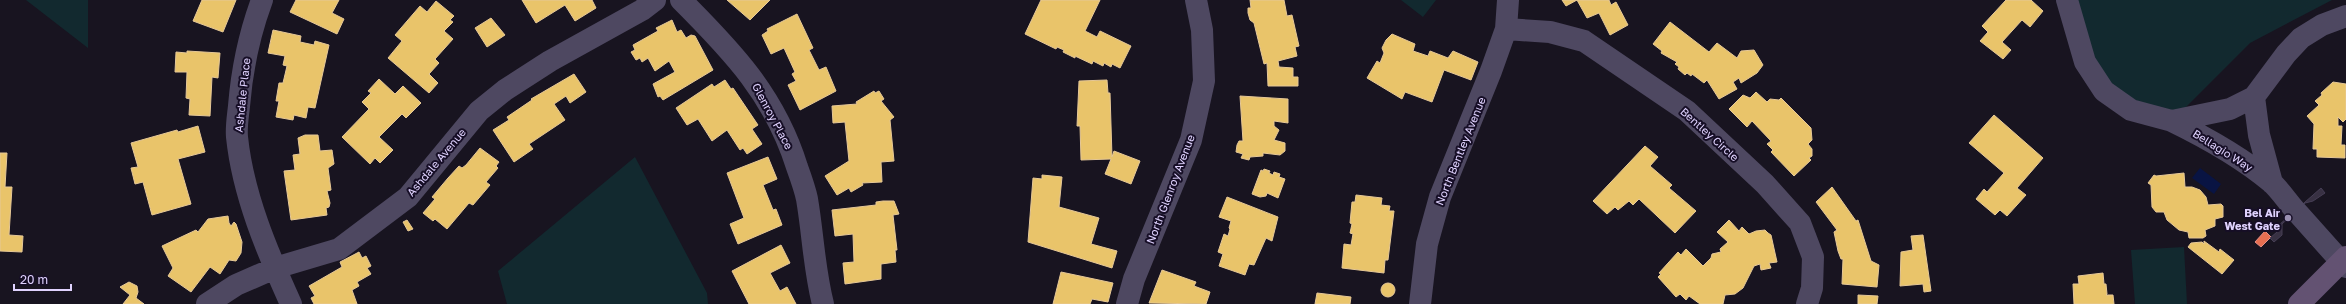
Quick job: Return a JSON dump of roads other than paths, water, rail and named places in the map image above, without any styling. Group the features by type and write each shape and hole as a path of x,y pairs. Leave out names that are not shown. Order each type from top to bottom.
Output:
{"main road":[{"path":"2299,304 2344,262"}],"street":[{"name":"Ashdale Place","path":"262,0 251,28 242,74 237,135 245,184 275,268 291,304"},
{"name":"Ashdale Avenue","path":"207,304 236,285 275,268 339,249 408,197 479,111 505,90 550,61 642,10 655,0"},
{"name":"Glenroy Place","path":"681,0 723,42 756,82 789,140 807,198 816,278 823,304"},
{"name":"North Glenroy Avenue","path":"1127,304 1134,278 1191,140 1204,81 1202,30 1196,0"},
{"name":"North Bentley Avenue","path":"1420,304 1427,244 1440,197 1491,71 1506,29 1508,0"},
{"name":"Bellagio Way","path":"2067,0 2085,62 2104,91 2131,110 2172,121 2207,137 2243,161 2272,183 2295,211 2344,262"},
{"path":"2172,121 2230,109 2254,97 2286,54 2301,38 2322,25 2346,16"},
{"name":"Bentley Circle","path":"1506,29 1550,32 1584,41 1687,111 1765,184 1800,223 1813,257 1812,288 1807,304"},
{"name":"Bellagio Way","path":"2254,97 2259,135 2272,183"}],"place":[{"name":"Bel Air West Gate","path":"2288,218"}]}
